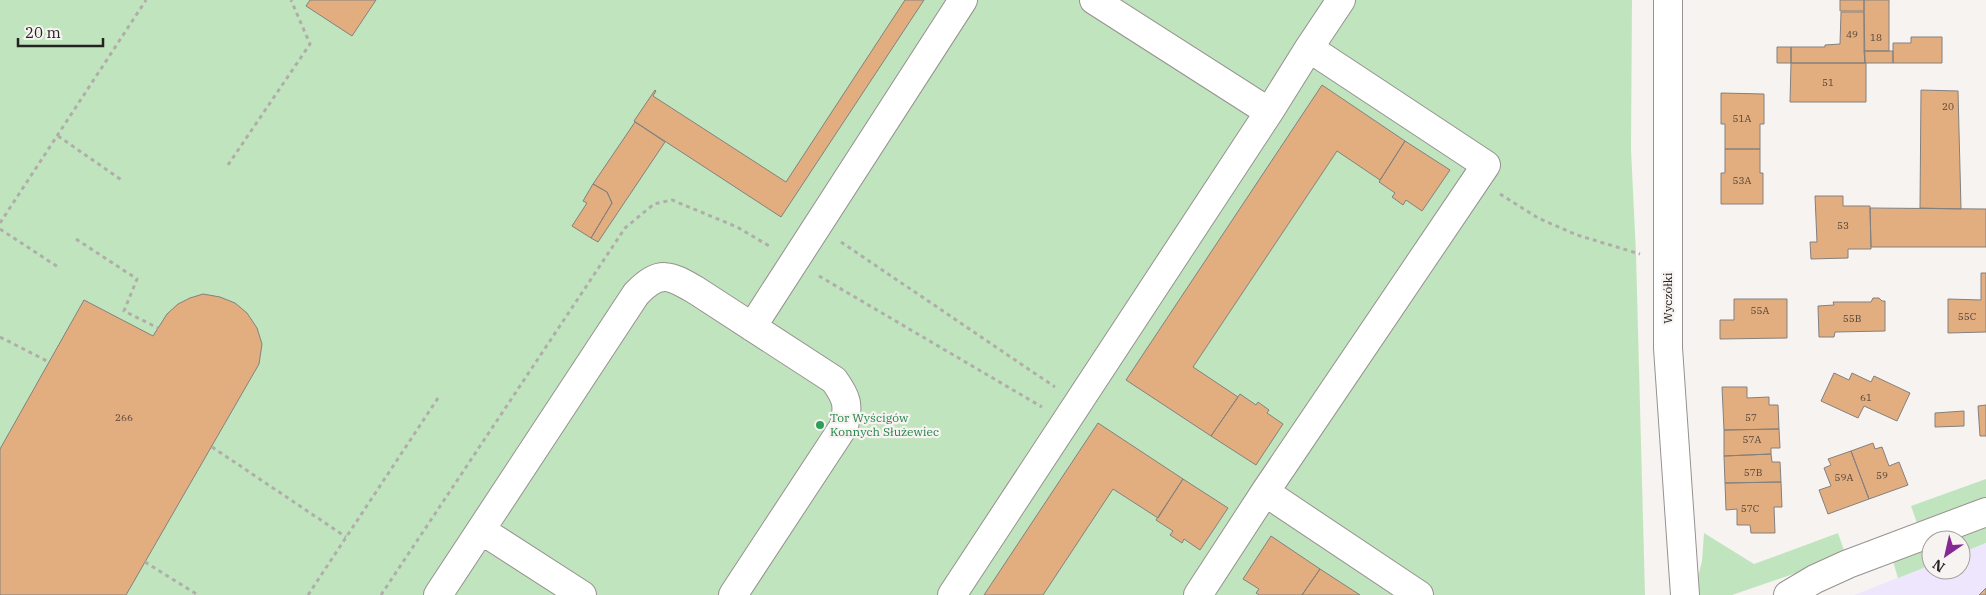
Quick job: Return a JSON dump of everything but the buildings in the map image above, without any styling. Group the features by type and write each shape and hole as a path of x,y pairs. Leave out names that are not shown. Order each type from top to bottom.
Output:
{"street":[{"path":"752,327 963,0"},
{"path":"1094,0 1269,112"},
{"path":"952,595 1341,0"},
{"name":"Wyczółki","path":"1668,0 1668,348 1685,595"},
{"path":"1198,595 1265,492 1486,165 1309,48"},
{"path":"438,595 636,294 648,282 662,276 679,281 834,380 844,393 848,409 844,426 733,595"},
{"path":"1265,492 1419,595"},
{"path":"1788,595 1815,579 1848,564 1986,512"},
{"path":"481,530 582,595"}],"path":[{"path":"0,223 146,0"},
{"path":"228,165 310,44 291,0"},
{"path":"58,136 123,181"},
{"path":"1476,179 1538,218 1577,235 1636,254"},
{"path":"0,229 58,267"},
{"path":"833,237 1072,412"},
{"path":"76,239 137,279 124,311 158,328"},
{"path":"818,276 1072,412"},
{"path":"0,337 49,362"},
{"path":"308,595 440,395"},
{"path":"212,447 346,537"},
{"path":"144,562 198,595"}],"shaded area":[{"path":"1986,543 1986,595 1854,595 1921,569 1921,580 1971,580 1971,549"}],"green space":[{"name":"Tor Wyścigów Konnych Służewiec","path":"0,0 1632,0 1631,149 1636,254 1645,595 0,595"},
{"path":"1986,479 1986,504 1918,526 1911,506"},
{"path":"1986,521 1986,543 1971,549 1971,530 1961,530"},
{"path":"1704,533 1754,564 1838,533 1846,556 1732,595 1700,595 1696,585 1702,561"},
{"path":"1921,544 1921,569 1898,578 1891,555"}],"place":[{"name":"Tor Wyścigów Konnych Służewiec","path":"820,425"}]}
